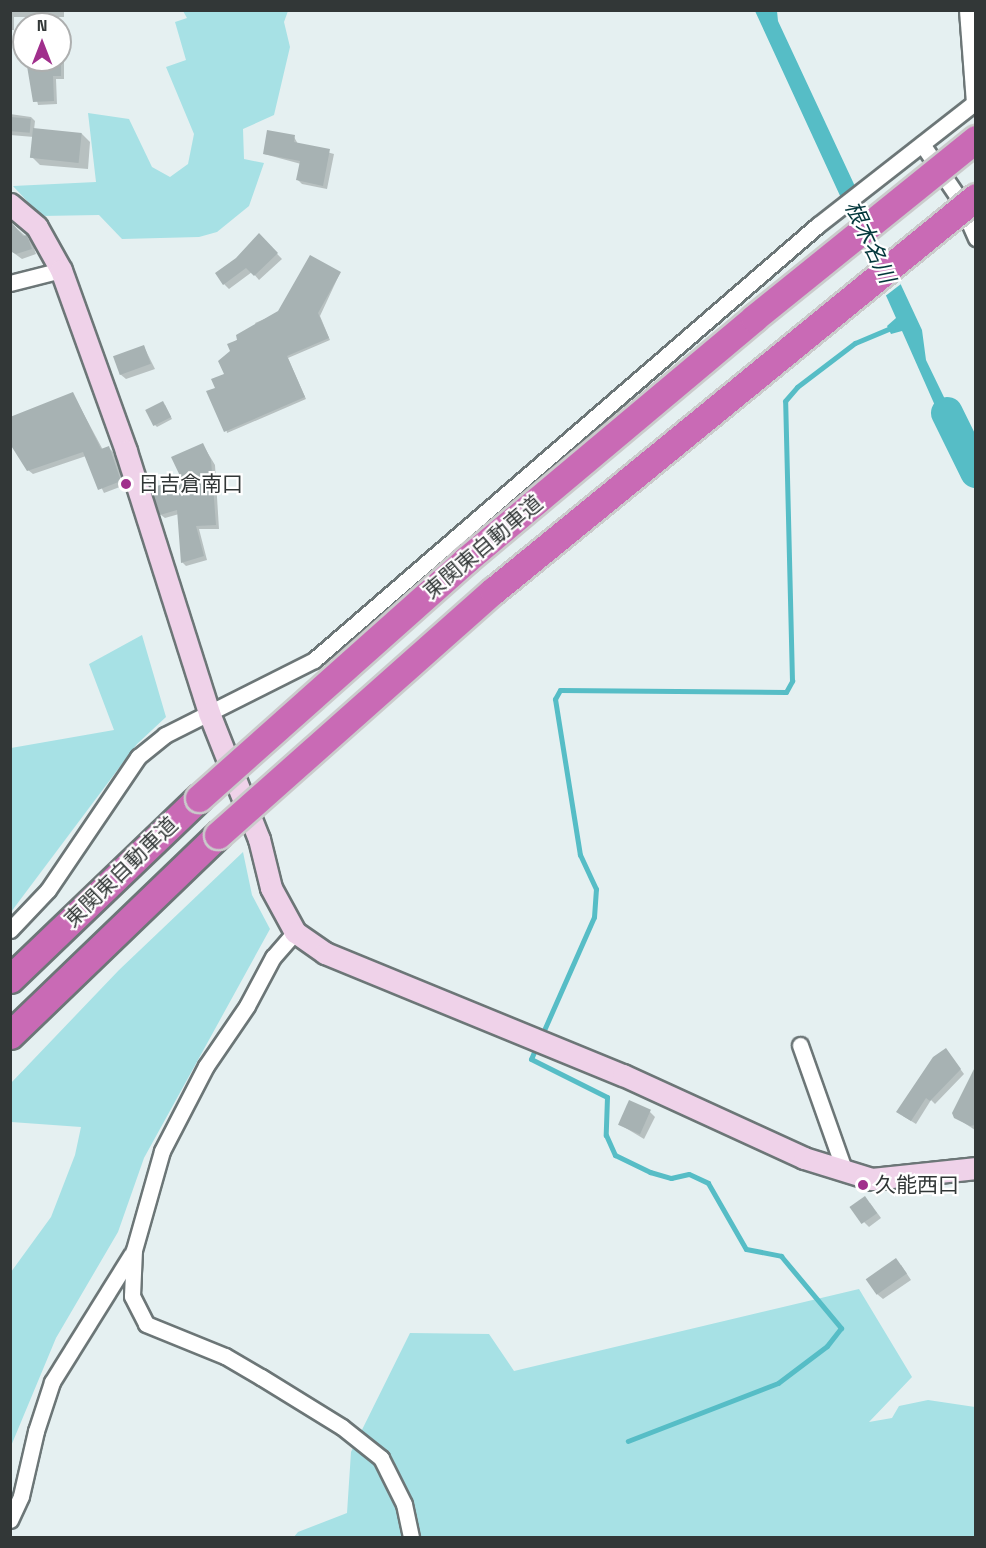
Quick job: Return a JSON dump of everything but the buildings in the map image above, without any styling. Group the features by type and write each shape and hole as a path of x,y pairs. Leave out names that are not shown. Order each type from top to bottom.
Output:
{"highway":[{"name":"東関東自動車道","path":"10,979 199,798 466,560 975,139"},
{"name":"東関東自動車道","path":"10,1035 218,835 493,591 975,197"}],"street":[{"path":"10,930 48,890 138,757 165,735 314,660 826,219 974,103 967,10"},
{"path":"922,144 934,157 958,197 975,238"},
{"path":"10,204 37,227 61,270 126,451 209,713 259,839 271,888 295,932 325,954 541,1041 729,1126 844,1172 886,1179 975,1168"},
{"path":"10,283 61,270"},
{"path":"295,932 273,957 176,1122 162,1151 134,1250 132,1296 146,1324 225,1356 342,1427 381,1458 404,1504 411,1538"},
{"path":"800,1045 844,1172"},
{"path":"10,1520 21,1496 52,1382 134,1250"}],"shaded area":[{"path":"183,11 288,11 284,22 290,47 274,115 243,129 244,159 264,163 249,206 217,232 199,237 122,239 99,215 41,216 13,186 96,182 88,113 129,119 152,167 170,177 188,164 194,134 166,67 186,60 175,22 187,18"},
{"path":"142,635 166,717 137,744 11,912 11,748 114,730 89,664"},
{"path":"243,852 252,895 270,929 144,1158 118,1232 56,1338 11,1446 11,1272 51,1217 75,1155 81,1127 11,1122 11,1083 119,970"},
{"path":"859,1289 912,1377 869,1422 892,1418 899,1406 928,1400 975,1407 975,1537 293,1538 298,1532 347,1513 351,1452 410,1333 489,1334 514,1371"}],"water":[{"path":"755,11 777,11 778,21 922,330 926,360 972,455 952,444 902,331 891,334 887,326 896,318"}],"pier":[{"path":"864,201 901,284 884,297 845,217"}],"waterway":[{"path":"541,1037 594,917 596,889 580,855 555,699 560,690 786,692 792,681 785,401 797,387 855,343 893,327"},
{"name":"根木名川","path":"947,413 976,472"},
{"path":"537,1045 531,1059 607,1097 606,1135 615,1155 650,1172 671,1178 689,1174 708,1183 746,1249 781,1256 841,1328 827,1346 778,1383 628,1441"}],"place":[{"name":"日吉倉南口","path":"126,484"},
{"name":"久能西口","path":"863,1185"}]}
